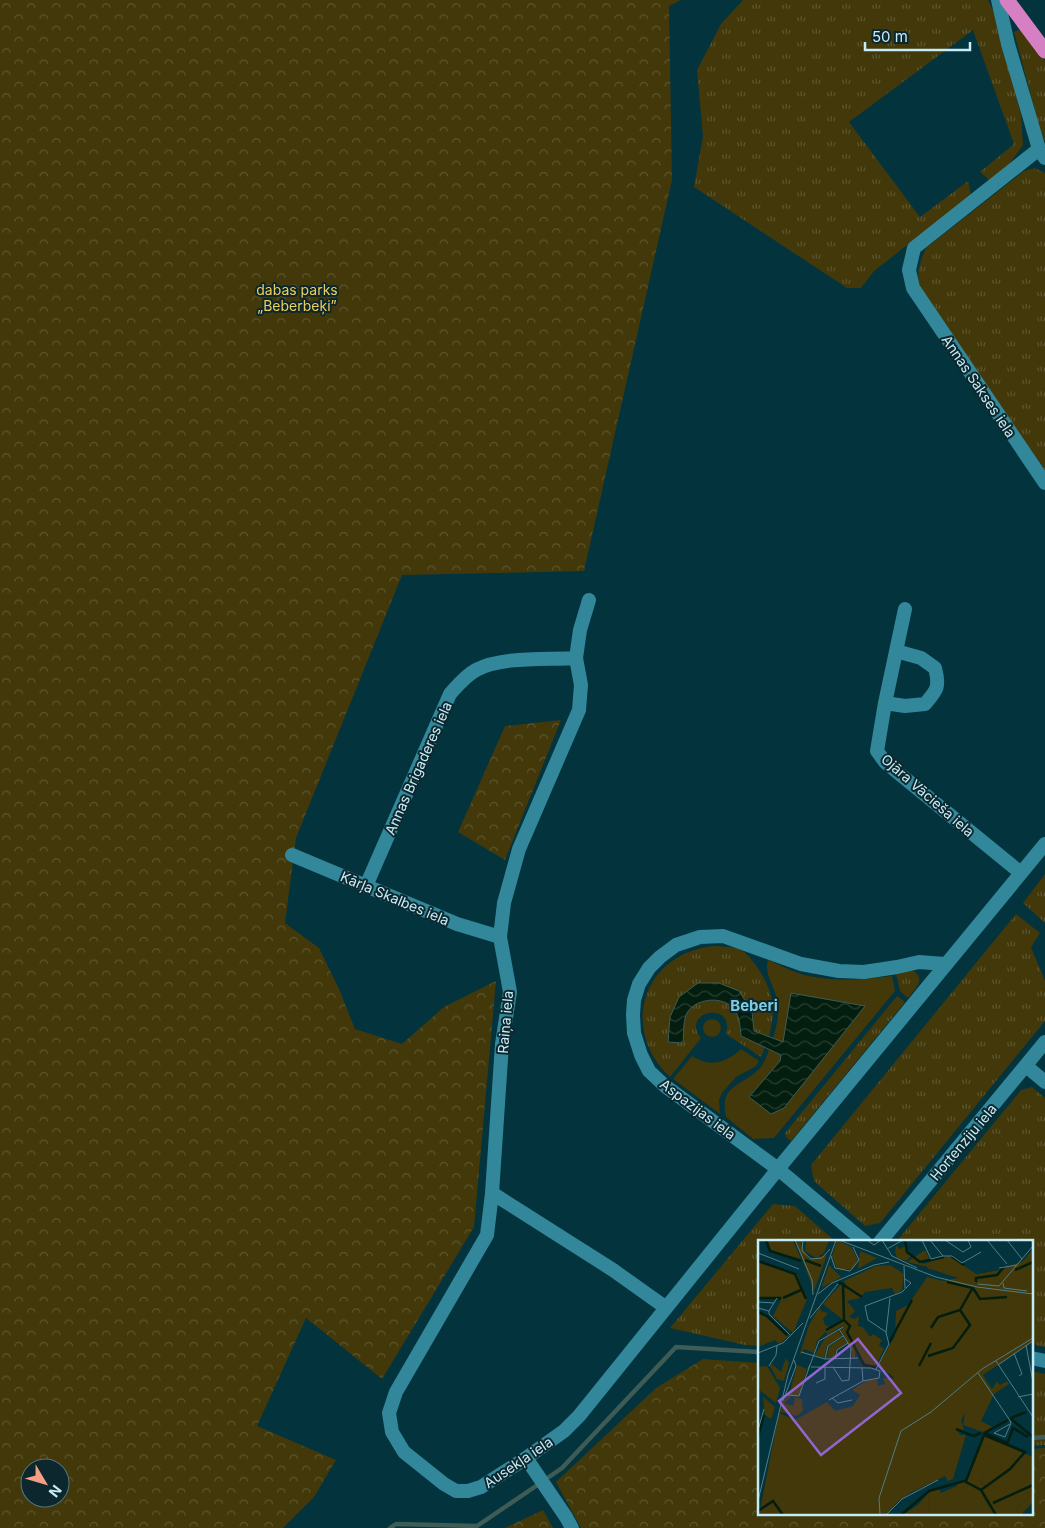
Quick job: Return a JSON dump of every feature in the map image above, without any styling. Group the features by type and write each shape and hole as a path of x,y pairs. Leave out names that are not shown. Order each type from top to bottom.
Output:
{"highway":[{"path":"1007,0 1045,51"}],"street":[{"path":"998,0 1008,44 1042,154"},
{"name":"Annas Sakses iela","path":"1042,154 914,248 909,270 913,288 1045,483"},
{"name":"Raiņa iela","path":"492,1193 502,1044 510,992 500,937 504,902 519,848 579,710 581,685 576,658 580,630 589,600"},
{"name":"Ojāra Vācieša iela","path":"905,609 877,751 886,762 1021,873"},
{"path":"885,703 905,706 925,704 933,694 938,682 935,668 931,665 921,658 896,651"},
{"name":"Annas Brigaderes iela","path":"366,886 450,694 462,680 477,670 500,662 576,658"},
{"path":"778,1169 1045,844"},
{"name":"Kārļa Skalbes iela","path":"292,855 457,924 500,937"},
{"name":"Aspazijas iela","path":"863,1240 778,1169 665,1086 650,1071 641,1055 636,1039 633,1015 634,1000 639,984 649,968 660,957 676,945 700,937 723,936 801,964 839,971 864,972 919,962 945,964"},
{"name":"Hortenziju iela","path":"882,1240 1045,1042"},
{"path":"1026,1066 1045,1082"},
{"name":"Ausekļa iela","path":"492,1193 487,1235 396,1392 389,1413 392,1432 404,1452 444,1484 456,1491 468,1491 481,1487 564,1431 579,1416 778,1169"},
{"path":"492,1193 613,1270 665,1307"},
{"path":"1032,1358 1045,1360"},
{"path":"526,1458 572,1528"}],"green space":[{"name":"dabas parks „Beberbeķi”","path":"0,0 681,0 669,6 672,180 584,571 402,575 296,838 285,923 319,948 339,989 355,1029 402,1044 444,1007 496,981 474,1227 382,1379 306,1318 257,1426 336,1460 314,1497 283,1528 0,1528"},
{"path":"743,0 988,0 995,14 1021,115 1023,145 1008,166 989,180 980,172 1014,144 973,30 849,122 920,217 968,181 971,195 874,271 861,288 847,288 694,187 703,136 697,70 721,24"},
{"path":"1022,29 1045,61 1045,141 1040,130 1014,32"},
{"path":"1035,168 1045,173 1045,470 921,293 918,275 926,248 1024,171"},
{"path":"561,720 505,860 458,832 505,726"},
{"path":"1045,874 1045,923 1023,903"},
{"path":"1016,914 1040,933 1031,947 1045,981 1045,1021 880,1223 865,1226 814,1181 811,1165"},
{"path":"715,946 735,948 743,951 761,973 769,990 773,1007 769,1036 754,1031 752,1011 719,983 670,1017 668,1042 683,1043 685,1018 690,1009 701,1002 716,1000 734,1009 739,1019 741,1036 765,1047 761,1057 726,1034 727,1023 723,1016 717,1013 709,1013 697,1021 696,1029 701,1038 670,1077 654,1058 645,1037 643,1016 646,995 656,977 671,962 691,951"},
{"path":"768,960 799,973 819,978 851,979 892,976 895,991 774,1138 753,1139 726,1117 725,1106 728,1093 760,1068 769,1049 782,1055 781,1061 749,1097 784,1108 783,1042 773,1038 778,1018 778,1006 776,994 767,972"},
{"path":"912,970 919,977 919,981 908,998 900,991 896,973"},
{"path":"897,996 905,1002 791,1141 786,1137 785,1133"},
{"path":"708,1019 716,1019 721,1024 719,1035 708,1037 703,1032 703,1024"},
{"path":"741,1049 759,1061 756,1066 736,1077 722,1093 719,1100 720,1114 673,1079 692,1056 705,1062 718,1062 730,1058"},
{"path":"1032,1087 1045,1098 1045,1347 1032,1344 1032,1240 898,1240 1021,1090"},
{"path":"773,1204 795,1206 834,1240 758,1240 758,1346 745,1345 670,1328"},
{"path":"703,1359 758,1363 758,1516 1032,1516 1032,1449 1045,1448 1045,1528 581,1528 556,1482 656,1388"},
{"path":"1032,1371 1045,1374 1045,1445 1032,1446"},
{"path":"543,1510 553,1528 505,1528"}],"water":[{"path":"698,983 719,983 739,991 752,1012 754,1031 783,1042 791,993 865,1006 784,1108 771,1114 749,1097 780,1061 781,1055 741,1036 737,1015 729,1005 716,1000 708,1000 695,1005 686,1015 683,1043 668,1042 670,1017 679,997"}],"waterway":[{"path":"549,1477 562,1468 676,1347 758,1352"},
{"path":"1032,1438 1045,1437"},
{"path":"390,1528 396,1524 477,1526 536,1486"}],"district":[{"name":"Beberi","path":"754,1005"}]}
